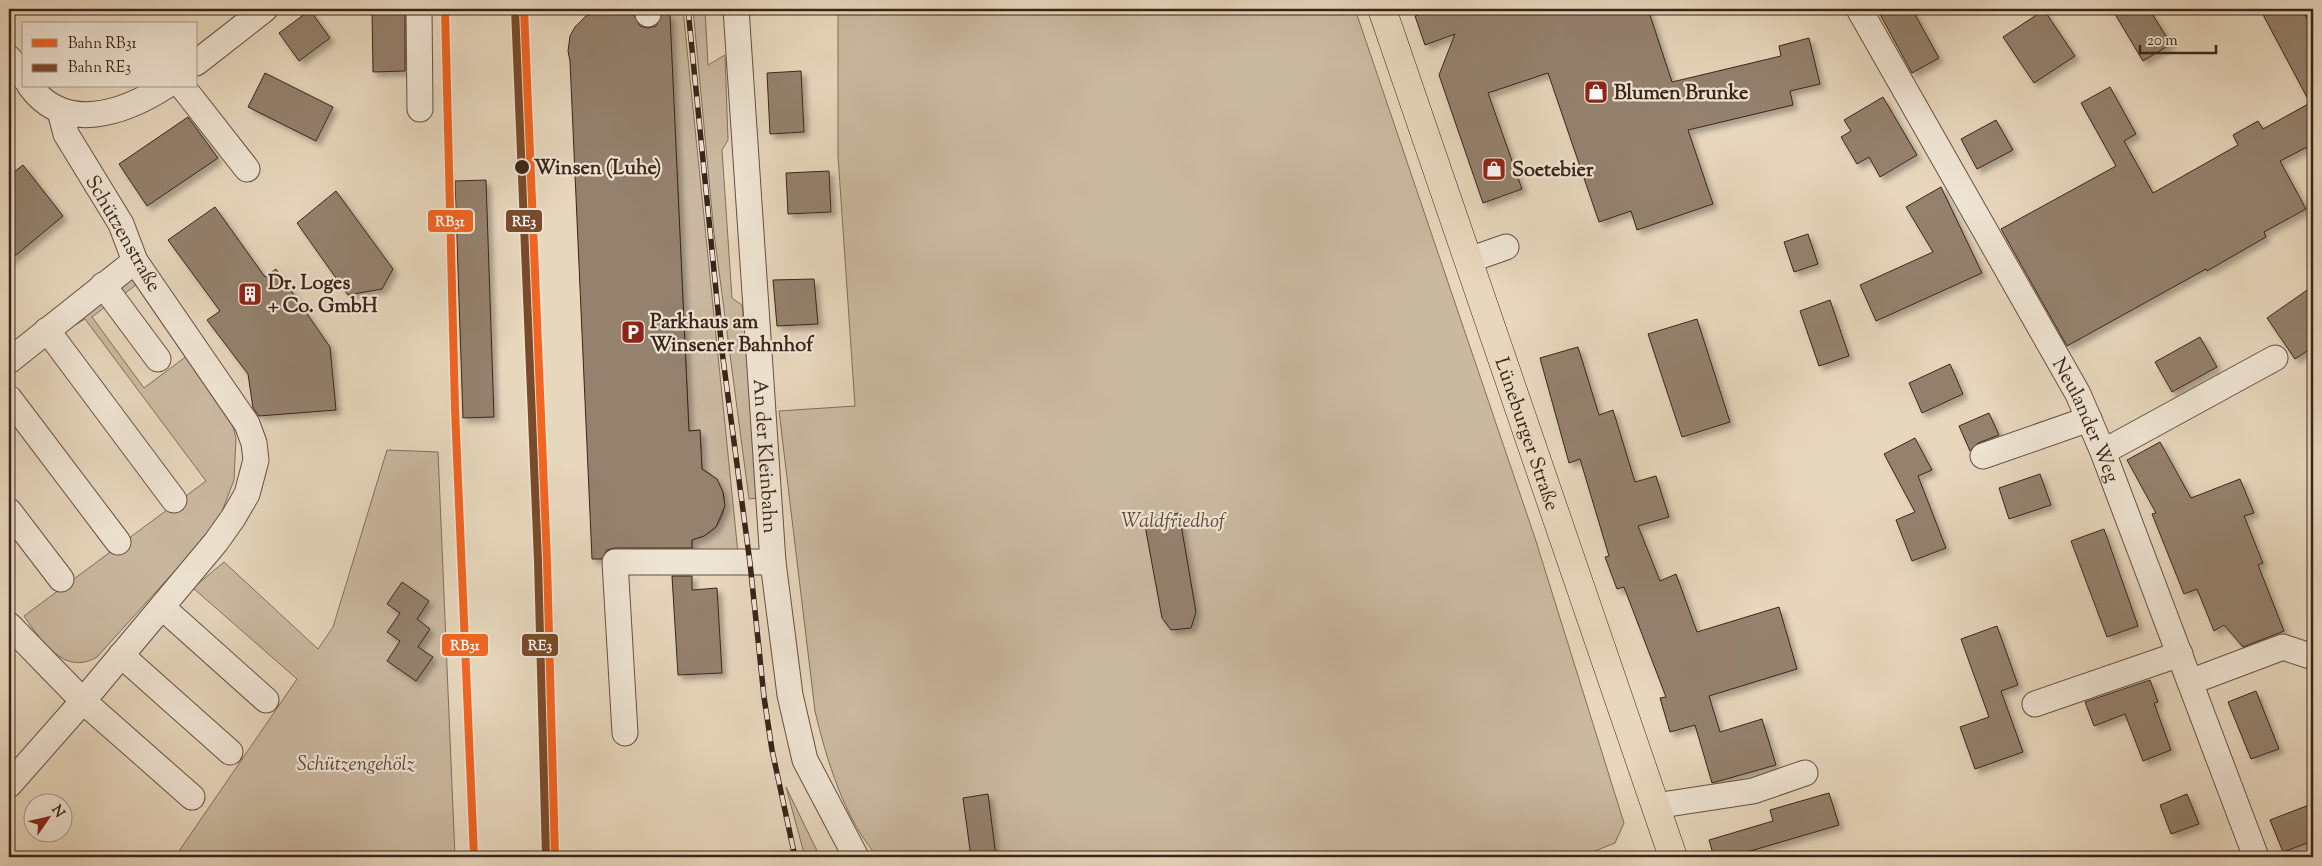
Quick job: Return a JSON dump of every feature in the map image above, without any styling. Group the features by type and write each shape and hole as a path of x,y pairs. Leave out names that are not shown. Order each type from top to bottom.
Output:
{"main road":[{"name":"Lüneburger Straße","path":"1382,9 1673,857"}],"street":[{"path":"198,61 265,9"},
{"path":"419,9 420,109"},
{"name":"An der Kleinbahn","path":"736,9 773,562 790,695 805,760 856,857"},
{"name":"Neulander Weg","path":"1859,9 2073,385 2089,419 2256,857"},
{"path":"9,58 22,75"},
{"path":"32,88 40,99 60,111 88,114 113,112 141,102 163,88"},
{"path":"184,88 247,169"},
{"name":"Schützenstraße","path":"9,785 83,701 216,542 247,494 256,460 254,443 247,424 135,261 121,224 66,134 60,111"},
{"path":"1469,260 1506,247"},
{"path":"9,361 135,261"},
{"path":"103,285 158,359"},
{"path":"47,330 174,500"},
{"path":"2103,452 2275,358"},
{"path":"9,398 118,542"},
{"path":"1983,456 2089,419"},
{"path":"9,511 61,579"},
{"path":"625,733 615,562 773,562"},
{"path":"162,607 266,700"},
{"path":"9,624 83,701 192,797"},
{"path":"2190,682 2283,648 2313,657"},
{"path":"2035,704 2180,654"},
{"path":"121,655 230,752"},
{"path":"1655,806 1753,791 1805,773"}],"green space":[{"path":"669,9 683,9 739,563 692,556 692,539 705,535 721,519 724,497 720,486 713,476 702,469 700,430 689,431"},
{"path":"693,9 705,9 708,65 725,55 728,140 722,150 732,298 742,305 760,498 749,499 714,233"},
{"name":"Waldfriedhof","path":"838,9 1355,9 1535,538 1624,823 1615,843 1580,857 878,857 866,842 846,807 831,768 815,711 779,411 855,406 838,156"},
{"path":"133,276 227,407 236,438 234,480 221,514 209,533 97,657 85,662 74,662 54,653 24,616 206,481 85,319 67,330 98,301 105,307 92,317 144,388 188,355 136,285 124,294 119,288"},
{"name":"Schützengehölz","path":"387,450 438,452 455,857 175,857 297,679 193,588 224,562 318,649 333,627"},
{"path":"786,787 820,857 805,857"}],"building":[{"path":"372,9 405,9 405,71 373,72"},
{"path":"1435,9 1648,9 1672,82 1781,56 1779,46 1809,38 1820,84 1790,91 1793,105 1688,130 1713,204 1637,230 1631,211 1599,222 1548,73 1488,93 1522,189 1483,203 1439,75 1455,34 1425,45 1415,16"},
{"path":"1877,9 1912,9 1939,58 1912,73"},
{"path":"2112,9 2149,9 2171,44 2143,61"},
{"path":"2260,9 2302,9 2313,30 2313,144 2280,161 2306,209 2264,232 2266,237 2207,271 2206,269 2067,346 2001,229 2116,166 2081,103 2110,87 2136,134 2124,141 2153,193 2238,145 2233,135 2258,121 2263,129 2310,103"},
{"path":"310,10 330,38 299,61 279,33"},
{"path":"2044,10 2075,56 2034,83 2003,37"},
{"name":"Parkhaus am Winsener Bahnhof","path":"596,12 634,15 640,26 648,28 656,26 662,14 670,15 689,431 700,430 702,469 717,479 723,492 725,506 716,527 704,536 692,540 692,548 615,548 607,550 602,559 592,559 570,61 568,51 570,36 575,27 586,16"},
{"path":"801,71 804,132 770,134 767,73"},
{"path":"265,73 333,107 316,141 248,107"},
{"path":"1883,97 1917,155 1880,177 1869,157 1857,164 1841,137 1851,131 1844,120"},
{"path":"188,117 218,158 147,206 119,164"},
{"path":"1996,120 2013,150 1977,169 1961,139"},
{"path":"23,165 63,216 9,261 9,176"},
{"path":"829,171 831,212 788,214 786,173"},
{"path":"486,180 494,417 463,418 455,181"},
{"path":"1941,187 1982,273 1876,321 1860,285 1933,252 1906,207"},
{"path":"336,191 393,269 382,289 348,295 297,223"},
{"name":"Dr. Loges + Co. GmbH","path":"215,207 265,277 276,269 330,347 336,410 259,416 253,408 248,374 207,320 220,311 168,240"},
{"path":"1808,234 1818,264 1794,272 1784,242"},
{"path":"814,279 818,324 777,326 773,280"},
{"path":"2313,286 2313,347 2295,359 2267,318"},
{"path":"1830,300 1849,356 1819,366 1800,311"},
{"path":"1697,319 1730,422 1682,437 1648,334"},
{"path":"2200,337 2217,367 2172,392 2155,362"},
{"path":"1578,347 1599,415 1613,410 1635,482 1656,476 1669,517 1638,526 1660,581 1676,574 1697,632 1779,607 1797,669 1709,696 1720,732 1762,719 1776,765 1712,783 1695,725 1670,732 1660,698 1666,697 1624,587 1617,589 1605,557 1609,556 1580,459 1569,463 1540,358"},
{"path":"1950,364 1963,394 1922,413 1909,383"},
{"path":"1989,413 1999,435 1978,443 1970,451 1959,426"},
{"path":"1915,438 1932,470 1918,476 1946,548 1912,561 1896,520 1915,512 1884,454"},
{"path":"2160,442 2191,498 2240,479 2254,513 2244,516 2263,563 2258,565 2284,631 2243,647 2224,625 2214,631 2197,589 2184,594 2152,514 2156,513 2127,460"},
{"path":"2040,474 2051,505 2009,519 1999,488"},
{"path":"1179,513 1196,612 1191,628 1171,630 1162,618 1144,520"},
{"path":"2104,529 2138,626 2107,637 2071,541"},
{"path":"672,576 692,576 692,590 717,588 722,673 678,675"},
{"path":"402,582 429,601 417,619 430,629 418,647 433,657 416,681 387,661 400,641 387,632 400,613 387,604"},
{"path":"1997,626 2018,685 2001,691 2023,752 1975,769 1960,727 1989,717 1961,639"},
{"path":"2150,680 2158,702 2154,703 2171,750 2143,761 2125,714 2094,726 2085,702"},
{"path":"2256,691 2279,749 2251,759 2228,702"},
{"path":"1829,793 1839,825 1747,852 1748,857 1714,857 1709,840 1773,821 1770,810"},
{"path":"988,794 996,857 971,857 963,798"},
{"path":"2187,794 2199,824 2171,834 2160,805"},
{"path":"2309,805 2313,816 2313,841 2283,852 2270,820"}],"railway":[{"path":"688,9 722,351 750,563 764,697 772,750 795,857"}],"rail line":[{"name":"RB31","path":"445,9 455,409 474,857"},
{"name":"RE3","path":"515,9 538,561 546,857"},
{"name":"RB31","path":"524,9 547,561 555,857"}],"place":[{"name":"Blumen Brunke","path":"1596,92"},
{"name":"Winsen (Luhe)","path":"522,167"},
{"name":"Soetebier","path":"1494,169"},
{"name":"Dr. Loges + Co. GmbH","path":"250,294"},
{"name":"Parkhaus am Winsener Bahnhof","path":"633,332"}]}
